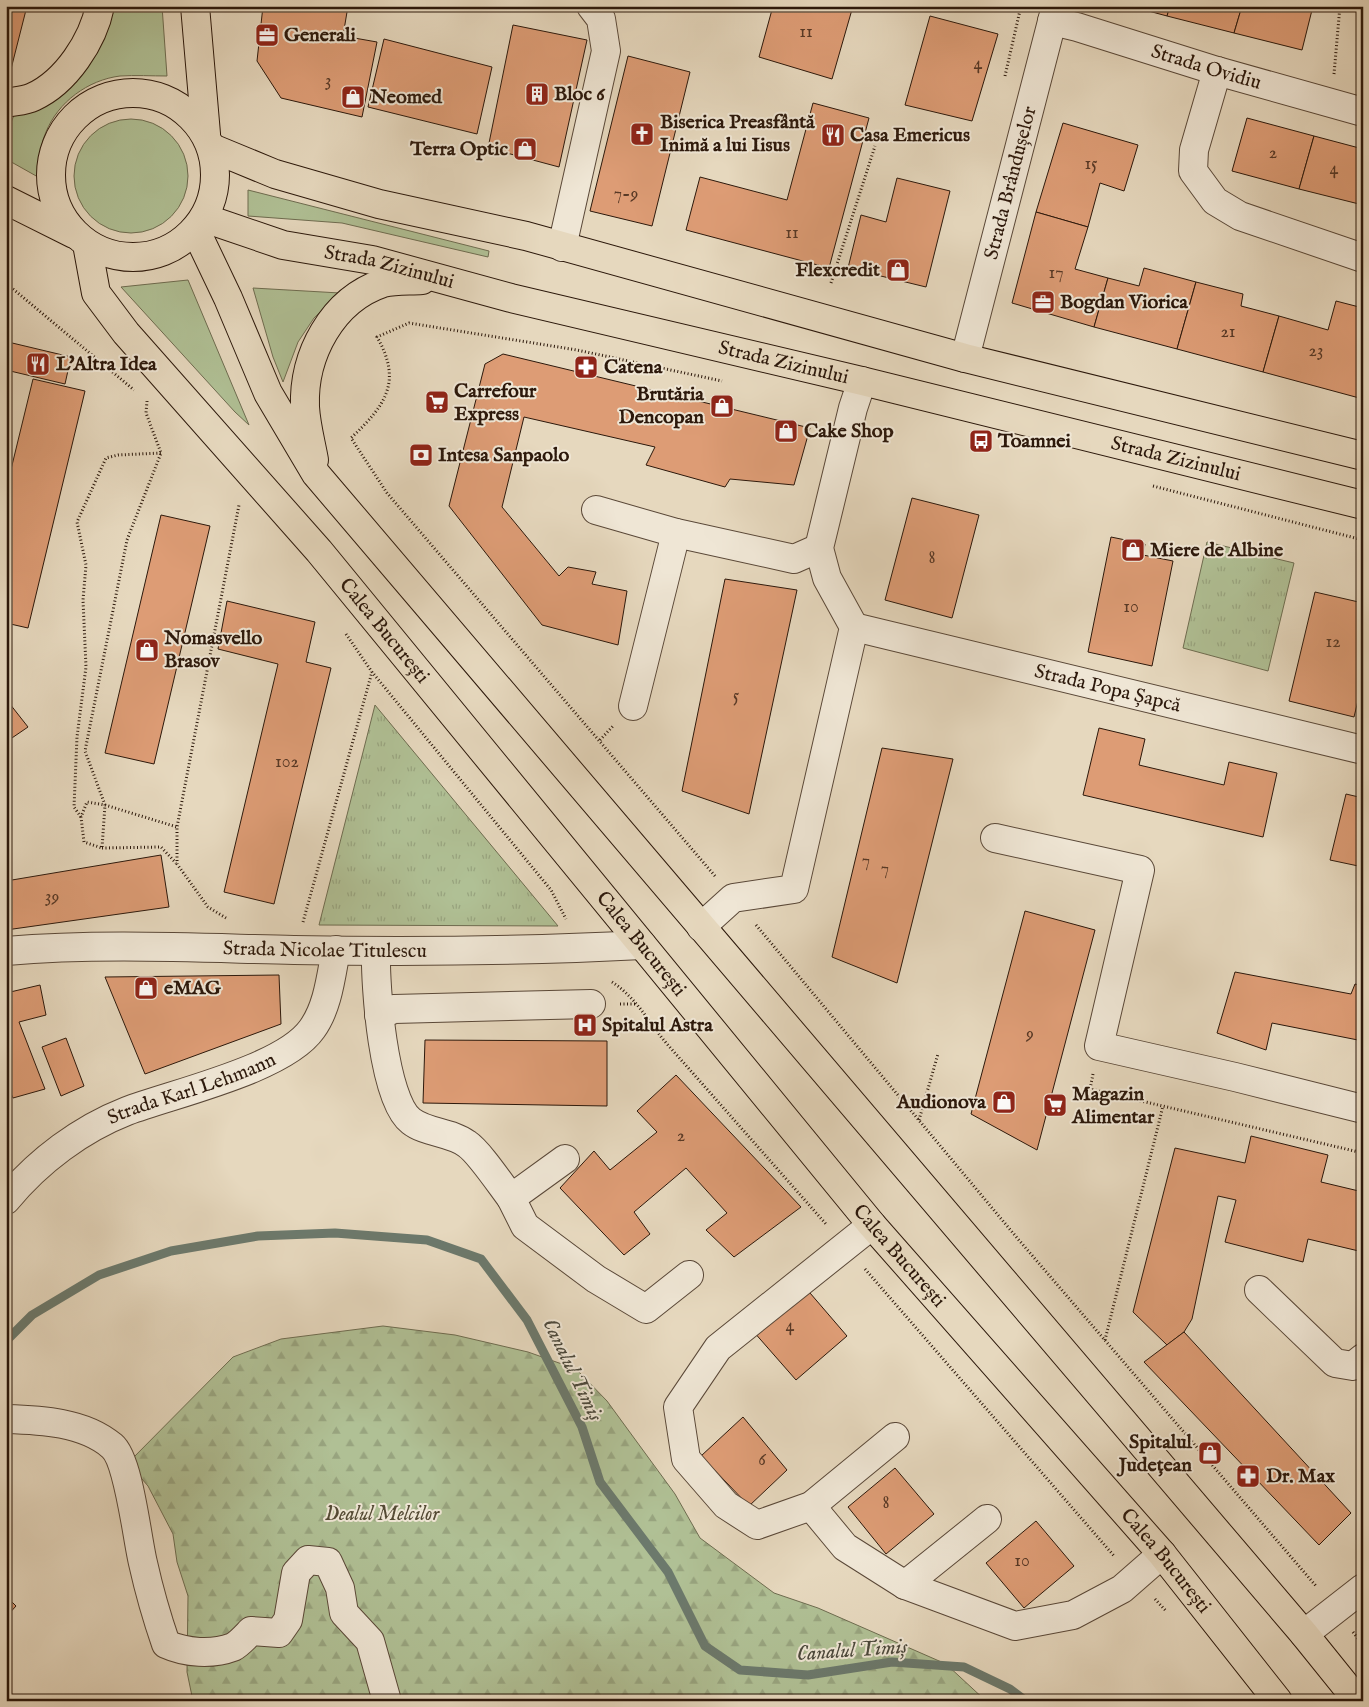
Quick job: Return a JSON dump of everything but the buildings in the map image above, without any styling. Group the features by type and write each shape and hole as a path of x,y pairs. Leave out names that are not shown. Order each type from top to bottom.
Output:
{"main road":[{"path":"6,102 32,98 54,85 68,70 86,43 100,6"},
{"path":"6,200 101,250 128,256 156,254 176,245 200,225 216,186 216,164 209,141 195,6"},
{"path":"81,239 56,206 50,179 53,152 65,127 84,108 108,96 135,92 162,97 182,108 209,141 275,174 369,201 562,247 965,358 1363,456"},
{"path":"200,225 268,393 316,474 1304,1634 1358,1701"},
{"name":"Strada Zizinului","path":"200,225 283,245 372,260 434,279 862,380 1363,505"},
{"name":"Calea București","path":"81,239 96,292 126,333 314,545 872,1225 1162,1554 1278,1701"},
{"path":"316,474 305,407 308,370 320,337 338,311 360,294 385,283 434,279"}],"street":[{"path":"562,247 606,51 601,19 591,6"},
{"name":"Strada Ovidiu","path":"1054,14 1077,27 1217,71 1363,112"},
{"name":"Strada Brândușelor","path":"965,358 1054,14"},
{"path":"1217,71 1194,150 1193,171 1215,201 1240,216 1363,258"},
{"path":"701,927 733,898 794,889 854,627 827,578 819,548 853,408 862,380"},
{"path":"596,510 676,533 794,558 819,548"},
{"path":"633,706 676,533"},
{"name":"Strada Popa Șapcă","path":"854,627 1363,750"},
{"path":"995,838 1140,870 1099,1046 1363,1109"},
{"name":"Strada Nicolae Titulescu","path":"6,951 65,946 376,951 585,948 642,945"},
{"name":"Strada Karl Lehmann","path":"6,1200 17,1187 66,1143 125,1112 275,1060 298,1044 312,1029 325,1003 336,950"},
{"path":"376,951 375,979 385,1058 397,1100 410,1120 467,1144 511,1198 525,1226 596,1279 646,1309 688,1275"},
{"path":"379,1015 394,1009 591,1004"},
{"path":"511,1198 565,1159"},
{"path":"872,1225 718,1348 678,1407 686,1460 726,1505 757,1525 811,1506 894,1437"},
{"path":"1259,1290 1335,1363 1353,1366 1363,1358"},
{"path":"6,1419 59,1423 91,1434 113,1447 124,1467 142,1561 166,1644 175,1648 205,1652 234,1646 251,1631 279,1633 288,1620 296,1573 308,1560 328,1562 340,1588 344,1613 370,1641 387,1701"},
{"path":"811,1506 845,1547 905,1586 1015,1626 1073,1615 1134,1579 1162,1554"},
{"path":"905,1586 987,1519"},
{"path":"1304,1634 1363,1588"}],"path":[{"path":"1333,80 1340,6"},
{"path":"831,283 875,146"},
{"path":"13,290 154,408"},
{"path":"377,337 388,355 389,376 385,400 374,416 351,438 387,493 733,898 1105,1340 1337,1610 1363,1645"},
{"path":"102,848 105,805 85,752 127,540 161,453 146,413 147,401"},
{"path":"161,453 118,455 106,458 76,522 86,565 83,600 86,667 77,737 74,806 81,817 84,842 102,848 161,847 177,864 208,907 233,922"},
{"path":"177,864 177,827 240,499 246,506"},
{"path":"344,632 372,672 551,890 570,929 606,977 622,988 637,1004 665,1042 845,1245 1134,1579 1170,1614"},
{"path":"300,930 309,905 372,672"},
{"path":"81,817 87,802 105,805 177,827"},
{"path":"1099,1046 1090,1089 1363,1153"},
{"path":"919,1120 938,1054"},
{"path":"1105,1340 1163,1106"}],"green space":[{"path":"114,6 162,6 167,76 120,76 108,78 76,94 66,102 51,121 41,148 38,177 6,159 6,134 15,113 96,48"},
{"path":"131,119 153,123 172,135 184,154 188,176 184,198 172,217 153,229 131,233 109,229 90,217 78,198 74,176 78,154 90,135 109,123"},
{"path":"248,190 489,251 488,257 342,223 248,216"},
{"path":"188,280 249,425 121,287"},
{"path":"253,288 340,293 314,318 298,342 283,382 273,357"},
{"path":"1207,542 1294,563 1268,671 1183,648"},
{"path":"375,705 558,926 319,925"},
{"name":"Dealul Melcilor","path":"383,1326 455,1335 528,1352 576,1369 607,1401 675,1494 700,1538 774,1593 818,1608 946,1664 986,1701 193,1701 187,1672 188,1596 177,1562 173,1534 148,1486 128,1463 233,1357 281,1339"}],"waterway":[{"name":"Canalul Timiș","path":"6,1341 32,1315 99,1275 171,1251 258,1236 335,1233 427,1240 481,1259 527,1320 582,1427 600,1482 668,1572 705,1646 740,1670 808,1675 892,1662 964,1667 1010,1689 1026,1701"}],"place":[{"name":"Generali","path":"267,35"},
{"name":"Bloc 6","path":"537,94"},
{"name":"Neomed","path":"353,97"},
{"name":"Biserica Preasfântă Inimă a lui Iisus","path":"642,134"},
{"name":"Casa Emericus","path":"833,135"},
{"name":"Terra Optic","path":"525,149"},
{"name":"Flexcredit","path":"898,270"},
{"name":"Bogdan Viorica","path":"1043,302"},
{"name":"L'Altra Idea","path":"38,364"},
{"name":"Catena","path":"586,367"},
{"name":"Carrefour Express","path":"437,402"},
{"name":"Brutăria Dencopan","path":"722,406"},
{"name":"Cake Shop","path":"786,431"},
{"name":"Toamnei","path":"981,441"},
{"name":"Intesa Sanpaolo","path":"421,455"},
{"name":"Miere de Albine","path":"1133,550"},
{"name":"Nomasvello Brasov","path":"147,650"},
{"name":"eMAG","path":"146,988"},
{"name":"Spitalul Astra","path":"585,1025"},
{"name":"Audionova","path":"1004,1102"},
{"name":"Magazin Alimentar","path":"1055,1105"},
{"name":"Spitalul Județean","path":"1210,1453"},
{"name":"Dr. Max","path":"1248,1476"}]}
